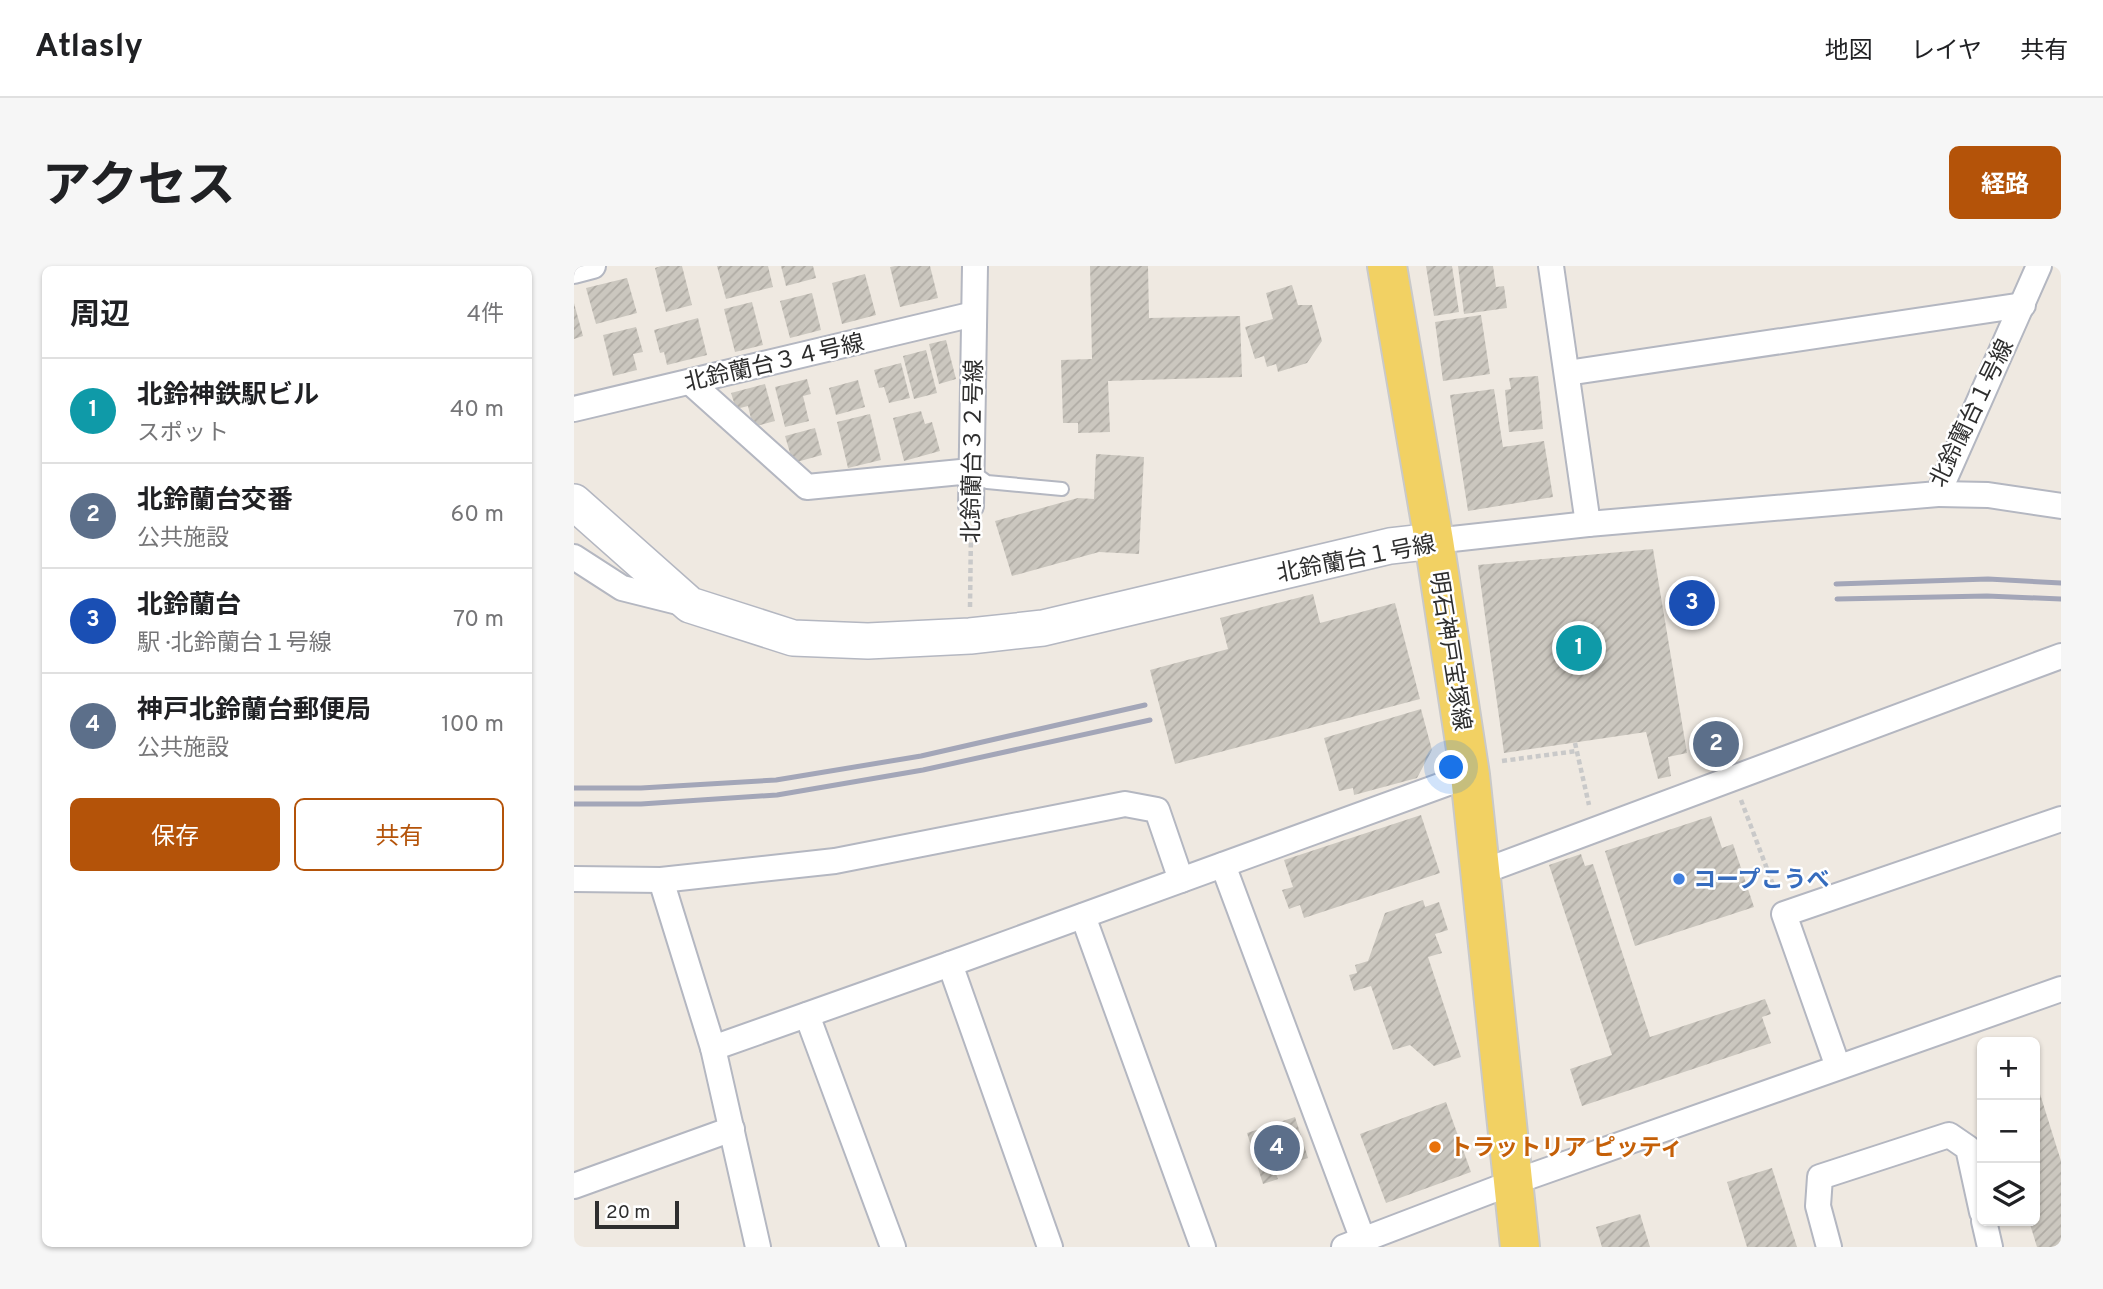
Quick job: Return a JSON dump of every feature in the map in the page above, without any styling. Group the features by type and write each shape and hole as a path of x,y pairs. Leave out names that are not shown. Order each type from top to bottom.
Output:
{"main road":[{"name":"明石神戸宝塚線","path":"1387,266 1434,541 1482,769 1479,873 1520,1247"}],"street":[{"path":"574,271 593,266"},
{"name":"北鈴蘭台３２号線","path":"971,506 975,266"},
{"path":"1551,266 1588,524"},
{"name":"北鈴蘭台１号線","path":"574,502 690,605 793,638 868,641 970,636 1044,628 1390,546 1588,524 1938,494 2039,266"},
{"path":"1567,373 2022,305"},
{"name":"北鈴蘭台３４号線","path":"574,409 974,314"},
{"path":"690,382 807,487 971,471"},
{"path":"1938,494 1987,495 2061,506"},
{"path":"574,557 622,588 690,605"},
{"path":"1479,873 2061,656"},
{"path":"713,1048 1083,916 1482,769"},
{"path":"574,879 662,880 835,861 1125,804 1157,810 1181,880"},
{"path":"1838,1068 1784,914 2061,819"},
{"path":"1223,865 1354,1244 1514,1182 2061,989"},
{"path":"662,880 713,1048 758,1247"},
{"path":"1083,916 1203,1247"},
{"path":"950,964 1050,1247"},
{"path":"807,1015 893,1247"},
{"path":"574,1186 732,1129"},
{"path":"1829,1247 1818,1206 1820,1177 1949,1135 1968,1148 1977,1189"},
{"path":"1985,1226 1990,1247"}],"lane":[{"path":"971,471 987,482 1062,489"}],"path":[{"name":"北鈴蘭台３２号線","path":"970,636 971,506"},
{"path":"1575,743 1590,810"},
{"path":"1482,769 1577,751"},
{"path":"1733,778 1784,914"}],"building":[{"path":"682,266 692,305 666,312 655,268"},
{"path":"717,266 768,266 773,287 726,299"},
{"path":"781,266 813,266 816,278 786,286"},
{"path":"930,266 938,298 900,307 890,267"},
{"path":"1090,266 1148,266 1149,318 1240,316 1242,377 1108,381 1110,432 1078,433 1078,423 1063,423 1061,360 1092,359"},
{"path":"1426,266 1452,266 1459,312 1434,316"},
{"path":"1458,266 1493,266 1496,287 1504,286 1507,308 1464,314"},
{"path":"865,274 876,315 842,324 832,283"},
{"path":"627,278 637,313 596,324 586,288"},
{"path":"1292,285 1298,305 1312,305 1322,341 1307,363 1278,372 1276,364 1267,367 1264,356 1255,359 1245,327 1273,319 1266,293"},
{"path":"812,293 821,330 790,338 780,301"},
{"path":"752,302 763,345 735,352 724,309"},
{"path":"574,303 583,336 574,339"},
{"path":"1481,315 1490,374 1443,381 1435,322"},
{"path":"698,318 707,355 667,365 664,352 660,353 654,330"},
{"path":"636,327 643,352 633,354 637,370 613,376 603,335"},
{"path":"946,340 956,379 939,384 929,344"},
{"path":"926,350 937,393 914,399 903,356"},
{"path":"901,363 910,398 889,403 884,387 879,388 874,370"},
{"path":"1538,376 1543,429 1509,432 1505,390 1511,389 1509,378"},
{"path":"807,379 811,394 803,396 809,421 785,427 775,387"},
{"path":"858,380 865,407 836,415 829,388"},
{"path":"765,384 775,421 753,427 748,406 736,409 731,393"},
{"path":"1494,389 1503,447 1544,441 1553,497 1468,511 1450,395"},
{"path":"921,411 925,424 932,422 940,451 904,461 893,418"},
{"path":"870,414 881,460 848,468 837,422"},
{"path":"815,428 822,455 793,463 785,436"},
{"path":"1096,454 1144,457 1139,554 1099,552 1012,576 995,521 1078,498 1094,499"},
{"path":"1653,549 1687,753 1668,757 1671,776 1658,779 1646,732 1504,753 1478,565"},
{"path":"1313,594 1320,623 1395,603 1420,699 1175,764 1150,670 1228,649 1220,618"},
{"path":"1421,709 1432,750 1417,778 1354,795 1353,788 1339,791 1324,738"},
{"path":"1727,723 1738,752 1705,764 1694,736"},
{"path":"1421,815 1440,873 1304,918 1300,905 1289,909 1282,890 1293,887 1284,860"},
{"name":"コープこうべ","path":"1711,816 1722,848 1733,844 1754,907 1635,946 1605,851"},
{"path":"1581,854 1585,866 1593,864 1650,1037 1765,999 1771,1014 1762,1017 1771,1043 1582,1106 1570,1069 1612,1055 1549,865"},
{"path":"1423,900 1425,907 1439,902 1448,930 1435,934 1442,953 1428,957 1461,1057 1434,1066 1410,1045 1393,1050 1371,986 1354,991 1349,975 1357,973 1355,965 1368,961 1385,913"},
{"path":"2040,1094 2061,1161 2061,1247 2037,1247 2031,1226 2040,1226"},
{"path":"1446,1102 1471,1172 1386,1203 1360,1134"},
{"path":"1295,1117 1308,1158 1274,1169 1278,1179 1263,1184 1247,1133"},
{"path":"1772,1168 1797,1247 1747,1247 1727,1182"},
{"path":"1640,1214 1650,1247 1602,1247 1596,1227"}],"railway":[{"path":"1836,584 1988,579 2061,583"},
{"path":"1837,599 1987,596 2061,599"},
{"path":"574,788 641,788 776,780 921,756 1145,705"},
{"path":"574,804 641,804 777,795 923,770 1150,720"}],"place":[{"name":"北鈴蘭台","path":"1692,603"},
{"name":"北鈴神鉄駅ビル","path":"1579,648"},
{"name":"北鈴蘭台交番","path":"1716,744"},
{"name":"コープこうべ","path":"1679,879"},
{"name":"トラットリア ピッティ","path":"1435,1147"},
{"name":"神戸北鈴蘭台郵便局","path":"1277,1148"}]}
